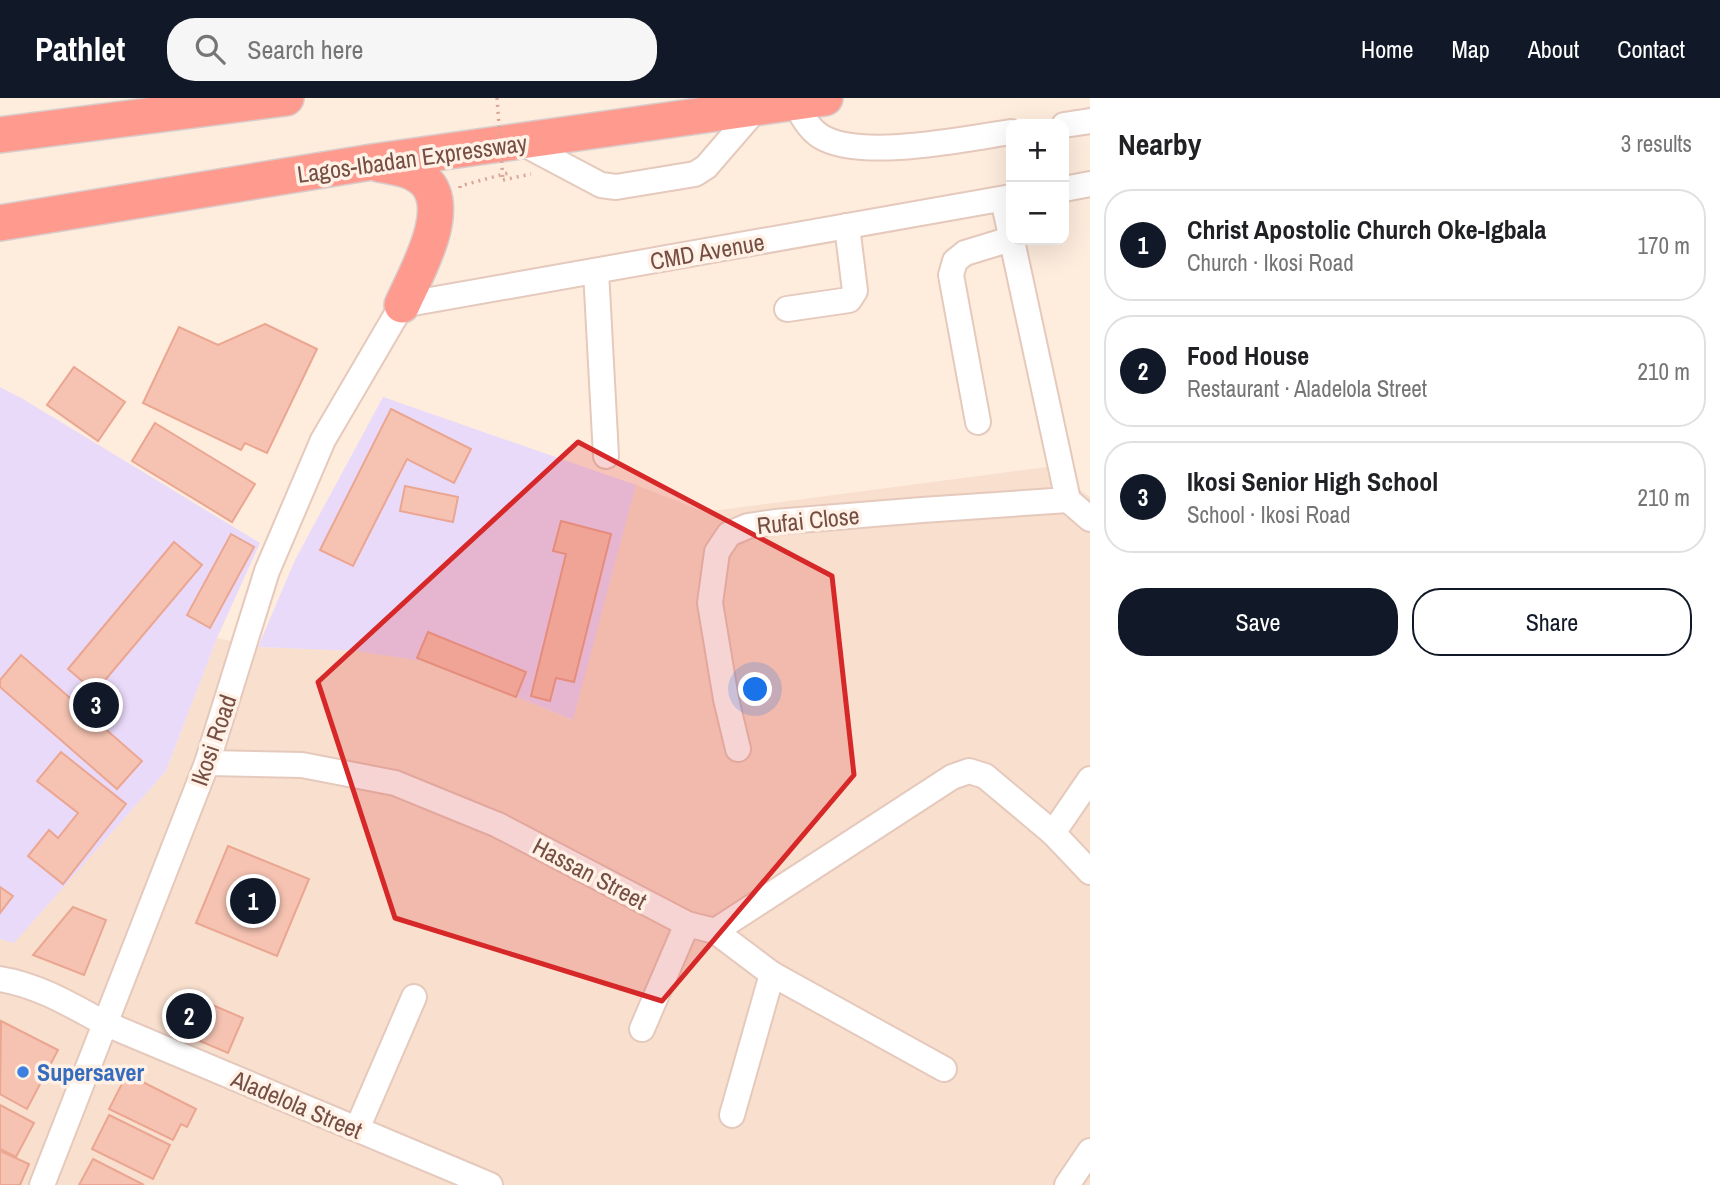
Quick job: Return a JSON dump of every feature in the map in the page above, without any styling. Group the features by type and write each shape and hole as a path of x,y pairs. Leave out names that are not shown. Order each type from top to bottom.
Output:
{"highway":[{"path":"0,135 190,105 286,98"},
{"name":"Lagos-Ibadan Expressway","path":"0,223 372,162 517,156 809,100"},
{"path":"372,162 406,169 425,180 434,194 437,211 430,239 402,305"}],"street":[{"path":"809,100 807,124 821,136 842,144 899,148 1006,133"},
{"path":"517,156 601,185 616,187 695,174 706,167 757,108"},
{"path":"1069,124 1090,121"},
{"path":"1069,188 1090,184"},
{"name":"CMD Avenue","path":"402,305 1006,198"},
{"path":"787,309 849,300 855,290 846,226"},
{"path":"978,422 951,275 955,261 965,253 1006,241"},
{"path":"1012,245 1068,500 1090,519"},
{"path":"596,271 606,456"},
{"name":"Ikosi Road","path":"42,1185 207,763 267,571 323,440 402,305"},
{"name":"Rufai Close","path":"737,749 710,603 717,552 729,534 748,526 775,522 1068,500"},
{"name":"Hassan Street","path":"207,763 302,765 396,783 498,825 687,924 715,931 772,974 944,1069"},
{"path":"715,931 952,777 969,771 985,776 1053,833 1090,872"},
{"path":"1053,833 1090,779"},
{"path":"642,1029 687,924"},
{"path":"732,1115 772,974"},
{"name":"Aladelola Street","path":"0,979 20,982 49,994 104,1023 358,1129 477,1183"},
{"path":"358,1129 414,997"},
{"path":"1067,1185 1090,1151"}],"path":[{"path":"497,98 503,180"},
{"path":"460,197 460,186 517,156"}],"highlighted area":[{"path":"578,442 832,576 854,775 662,1001 395,918 318,682"}],"shaded area":[{"path":"0,387 260,543 217,638 166,771 14,943 0,939"},
{"path":"383,397 636,485 573,720 435,663 357,651 258,647 295,560"},
{"path":"1047,467 1090,497 1090,1185 0,1185 0,939 14,942 166,771 217,638 258,647 357,651 435,663 572,720 636,485 705,512"}],"building":[{"path":"265,324 317,349 267,453 245,443 241,450 143,403 179,327 218,345"},
{"path":"74,367 125,402 98,441 47,405"},
{"path":"391,409 471,449 454,483 407,459 353,566 320,550"},
{"path":"155,423 255,484 232,522 132,461"},
{"path":"405,486 458,497 453,522 400,511"},
{"path":"561,521 611,534 574,682 556,678 550,701 531,696 566,554 553,551"},
{"path":"231,534 254,547 210,628 187,615"},
{"path":"174,542 202,565 95,692 68,669"},
{"path":"428,632 526,672 516,697 417,658"},
{"path":"21,655 142,761 117,789 0,687 0,680"},
{"path":"61,752 126,804 63,884 28,856 49,830 58,838 78,813 37,781"},
{"path":"228,846 309,879 277,956 196,923"},
{"path":"0,887 13,896 0,913"},
{"path":"73,907 106,920 84,975 33,955"},
{"path":"189,995 243,1018 228,1053 174,1030"},
{"name":"Supersaver","path":"1,1021 58,1050 27,1109 0,1094"},
{"path":"127,1074 196,1109 187,1127 181,1124 173,1140 109,1109"},
{"path":"0,1105 34,1123 16,1157 0,1149"},
{"path":"109,1115 170,1145 153,1179 92,1149"},
{"path":"0,1151 29,1164 20,1185 0,1185"},
{"path":"93,1159 144,1185 79,1185"}],"place":[{"name":"Ikosi Senior High School","path":"96,705"},
{"name":"Christ Apostolic Church Oke-Igbala","path":"253,901"},
{"name":"Food House","path":"189,1016"},
{"name":"Supersaver","path":"23,1072"}]}
